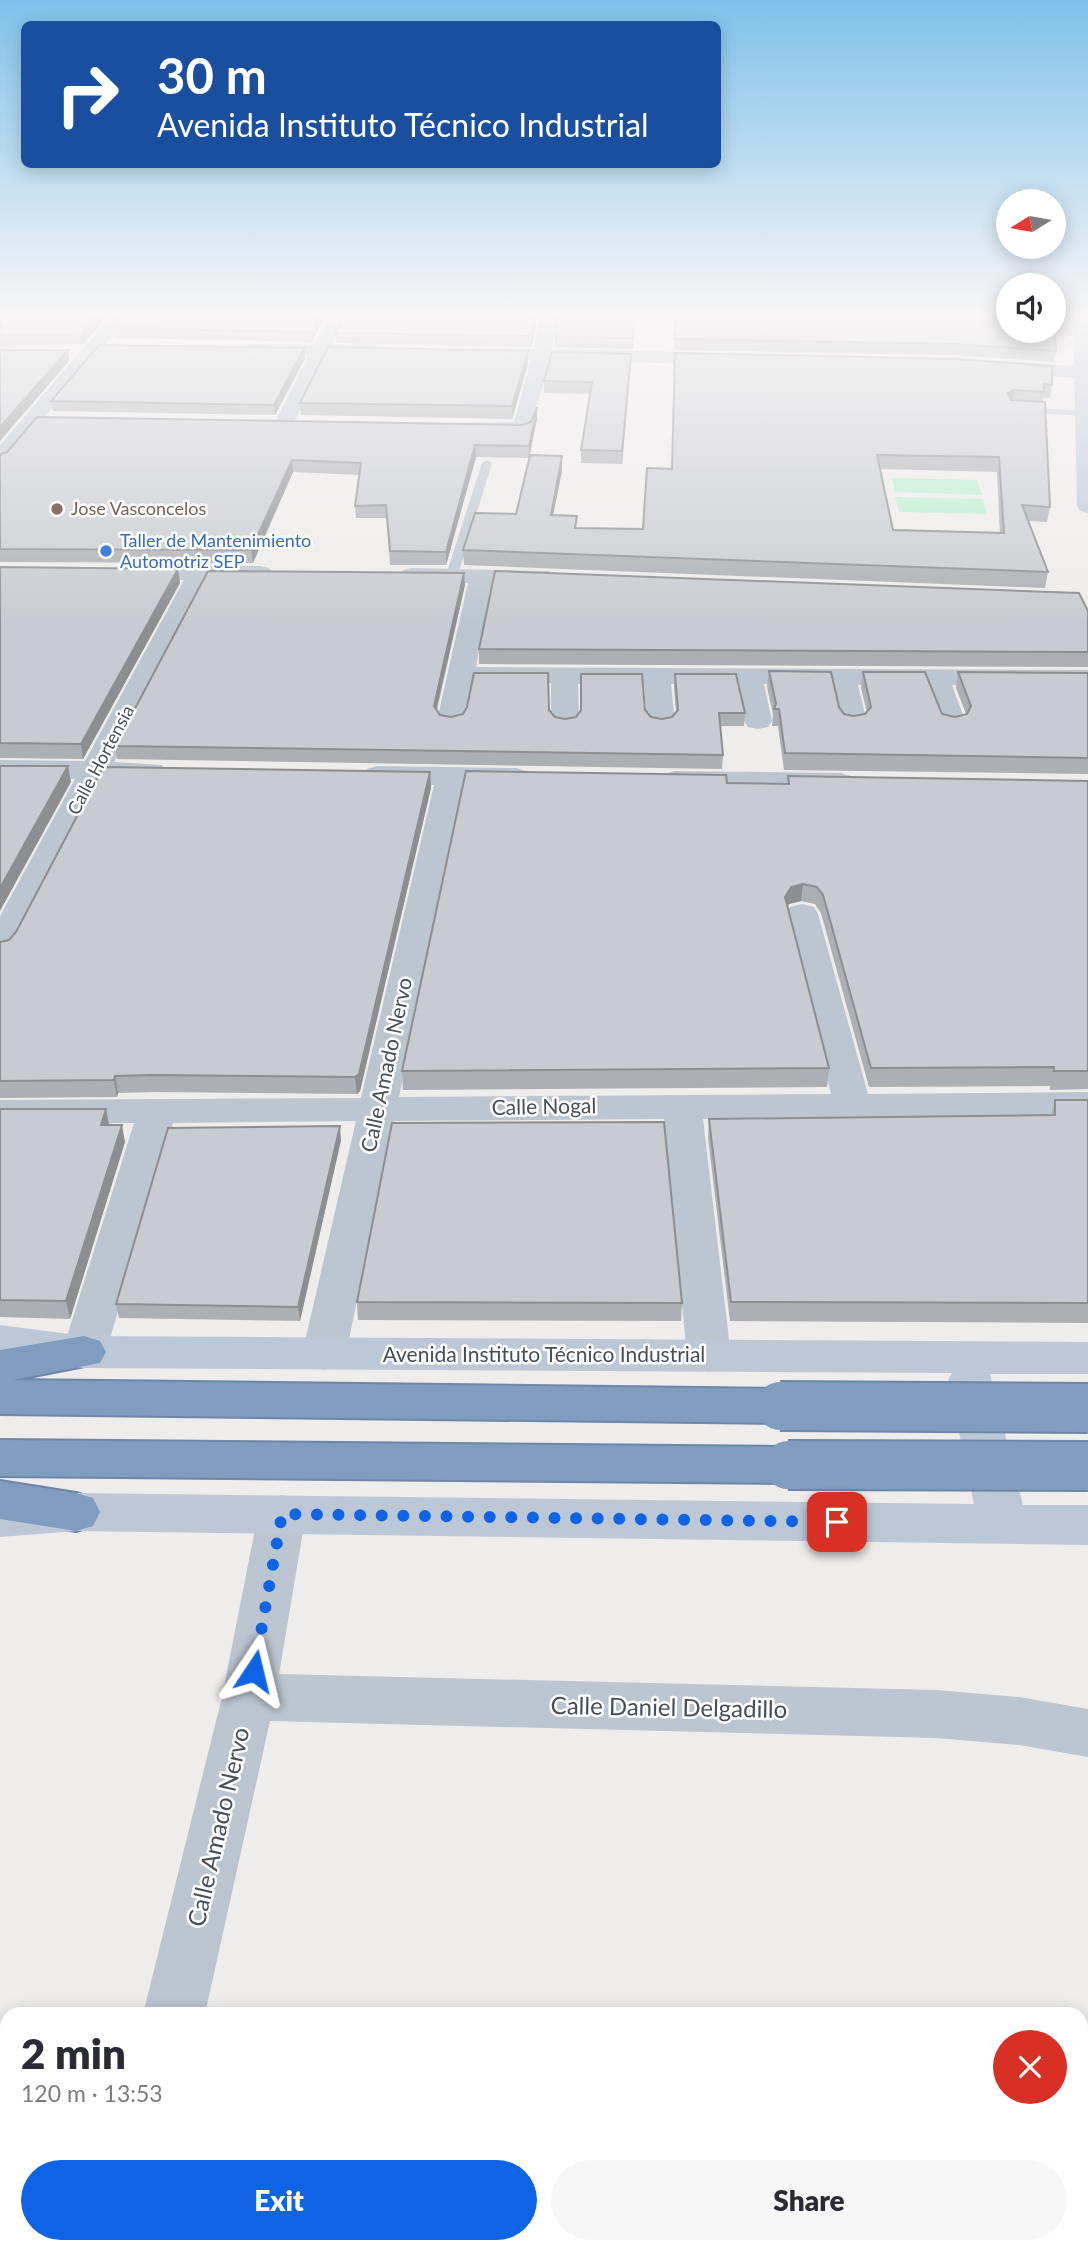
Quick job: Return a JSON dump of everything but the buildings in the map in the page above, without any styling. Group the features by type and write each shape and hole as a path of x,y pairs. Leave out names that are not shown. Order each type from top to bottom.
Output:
{"highway":[{"path":"0,1366 84,1352"},
{"path":"0,1397 1088,1408"},
{"path":"0,1458 1088,1466"},
{"path":"0,1500 76,1512"}],"main road":[{"path":"1085,416 1088,506"},
{"name":"Avenida Instituto Técnico Industrial","path":"0,1341 84,1352 1088,1358"},
{"path":"965,1357 1003,1524"},
{"path":"0,1518 76,1512 1088,1525"}],"street":[{"path":"3,452 35,416"},
{"path":"282,416 277,424 310,425"},
{"path":"456,427 522,428 525,416"},
{"path":"32,420 60,420"},
{"path":"106,572 279,573"},
{"name":"Calle Hortensia","path":"0,947 200,573"},
{"path":"386,575 482,575 564,579"},
{"path":"451,720 482,575"},
{"path":"461,675 1088,678"},
{"path":"565,676 565,722"},
{"path":"657,676 661,722"},
{"path":"749,676 758,721"},
{"path":"843,677 853,722"},
{"path":"935,677 952,723"},
{"path":"0,769 178,772"},
{"path":"355,774 548,778"},
{"name":"Calle Amado Nervo","path":"324,1354 450,776"},
{"path":"645,779 866,783"},
{"path":"802,914 852,1104"},
{"name":"Calle Nogal","path":"0,1112 1088,1104"},
{"path":"682,1106 709,1356"},
{"path":"84,1352 157,1112"},
{"name":"Calle Amado Nervo","path":"176,2007 250,1697 282,1514"},
{"name":"Calle Daniel Delgadillo","path":"250,1697 936,1714 1019,1721 1088,1733"}],"lane":[{"path":"452,575 486,463"}],"green space":[{"path":"892,478 977,480 982,495 895,492"},
{"path":"895,497 983,499 987,514 899,512"}],"place":[{"name":"Jose Vasconcelos","path":"57,509"},
{"name":"Taller de Mantenimiento Automotriz SEP","path":"106,551"}],"route":[{"path":"254,1671 282,1514 837,1522"}]}
